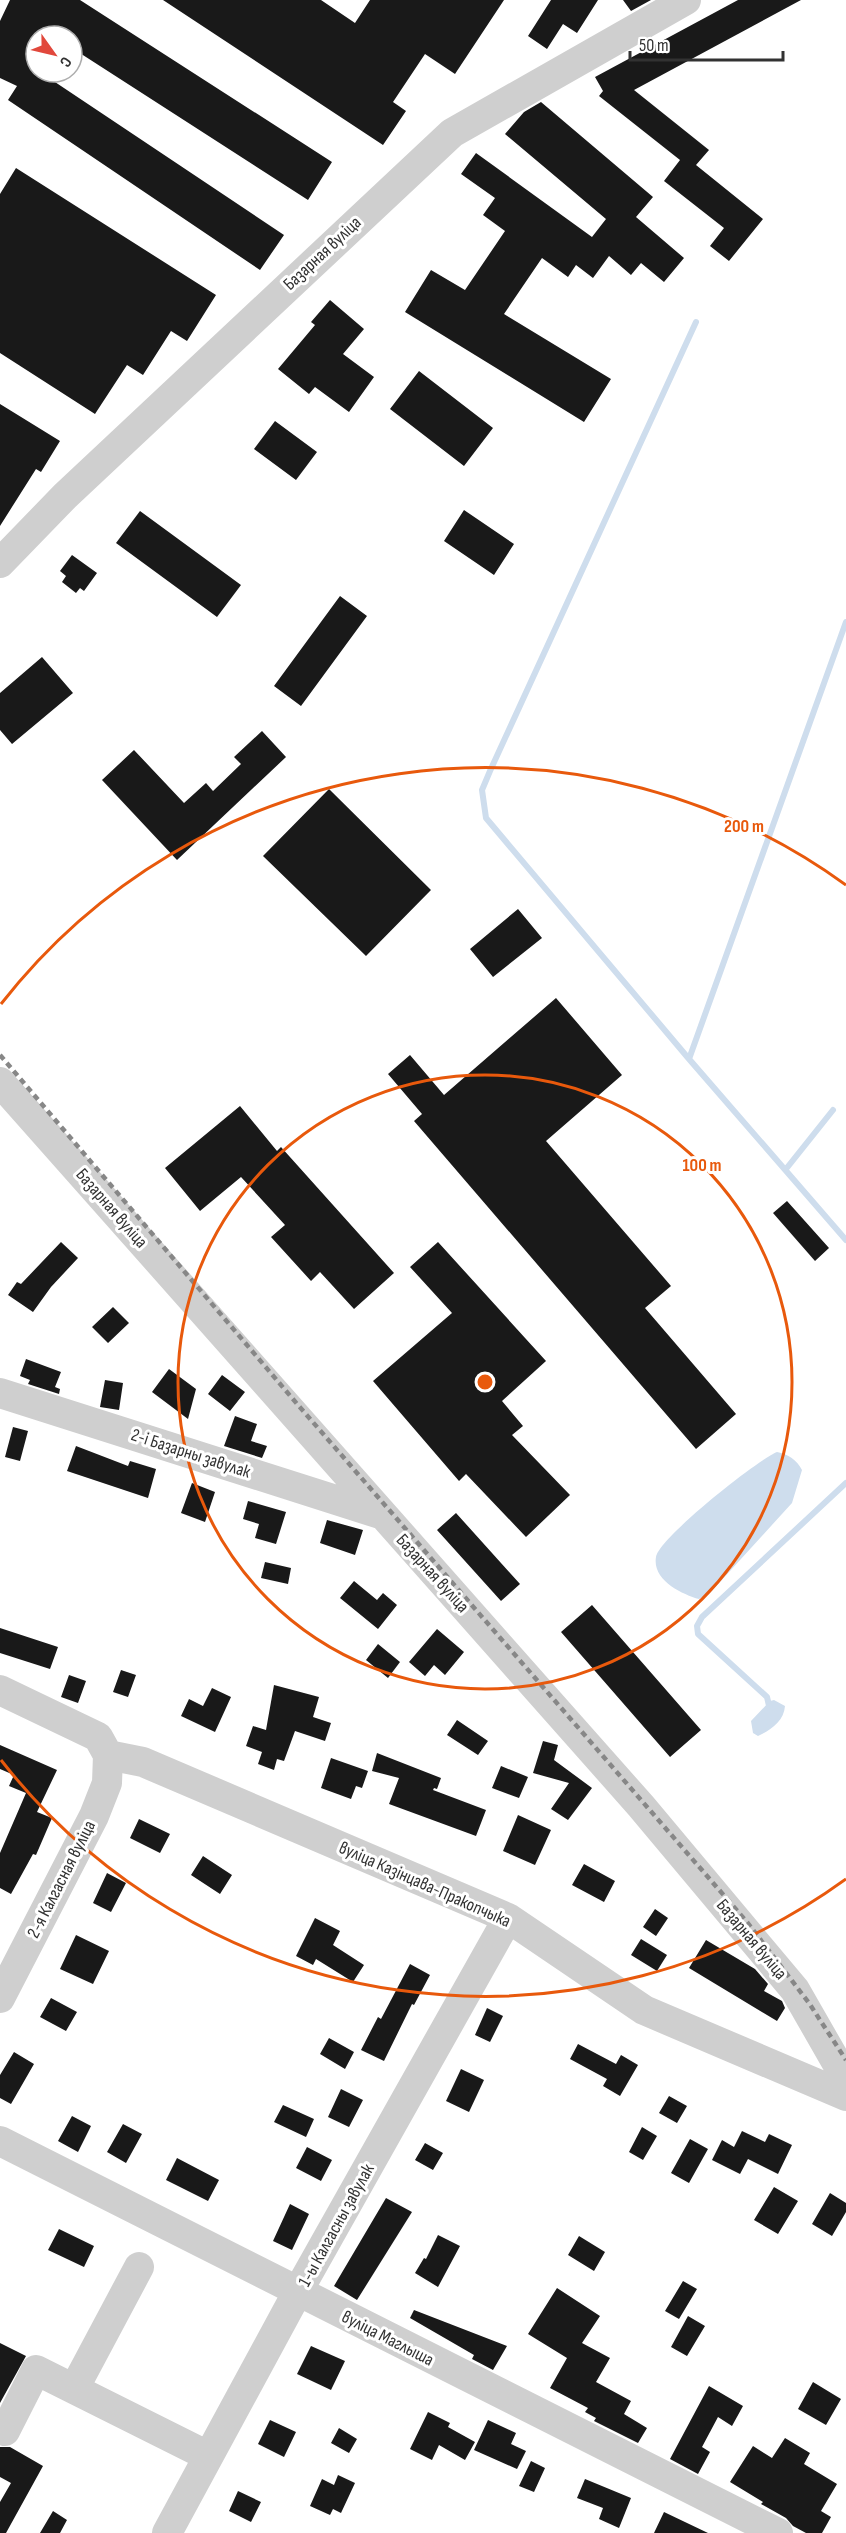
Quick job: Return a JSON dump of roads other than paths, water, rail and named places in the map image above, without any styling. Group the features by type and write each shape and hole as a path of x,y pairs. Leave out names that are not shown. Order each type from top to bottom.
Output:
{"street":[{"name":"Базарная вуліца","path":"0,563 73,488 452,133 686,0"},
{"name":"Базарная вуліца","path":"0,1082 641,1806 795,1990 846,2079"},
{"name":"2-і Базарны завулак","path":"0,1393 381,1514"},
{"path":"0,1690 98,1737 108,1755"},
{"name":"вуліца Казінцава-Пракопчыка","path":"108,1755 143,1762 508,1918 644,2010 846,2096"},
{"name":"2-я Калгасная вуліца","path":"0,1998 94,1816 106,1783 108,1755"},
{"name":"1-ы Калгасны завулак","path":"167,2533 297,2293 508,1918"},
{"name":"вуліца Маглыша","path":"0,2141 297,2293 778,2533"},
{"path":"74,2389 139,2267"},
{"path":"5,2431 36,2370 208,2456"}],"water":[{"path":"777,1452 792,1458 802,1470 792,1503 709,1594 699,1599 670,1585 663,1579 656,1565 656,1557 661,1547 710,1500 750,1469"},
{"path":"774,1700 785,1706 782,1716 772,1728 758,1736 753,1733 751,1721 770,1701"}],"waterway":[{"path":"696,322 490,771 482,790 486,818 689,1059 846,1240"},
{"path":"689,1059 846,622"},
{"path":"786,1169 833,1110"},
{"path":"770,1710 767,1697 698,1634 697,1626 702,1617 846,1483"}],"railway":[{"path":"0,1055 298,1405 747,1922 809,2003 846,2060"}]}
